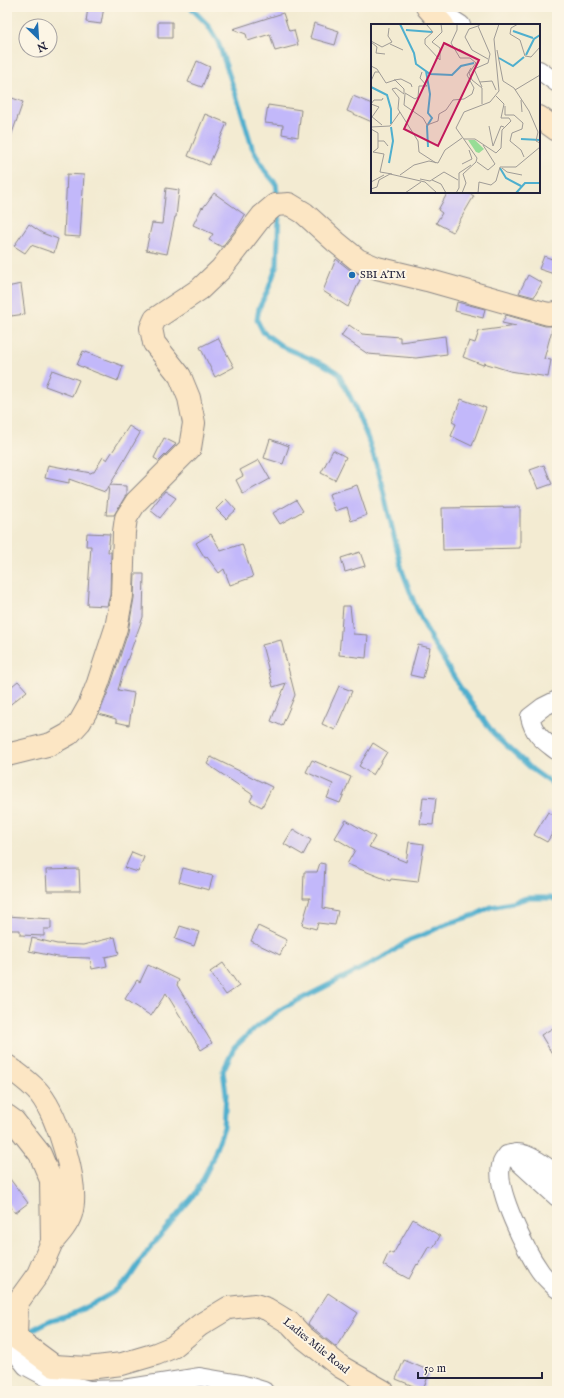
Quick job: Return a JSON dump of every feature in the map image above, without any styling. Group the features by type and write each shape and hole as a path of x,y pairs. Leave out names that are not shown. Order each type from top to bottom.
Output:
{"street":[{"path":"427,7 442,24"},
{"path":"433,7 460,24"},
{"path":"540,71 557,83"},
{"path":"540,118 557,130"},
{"path":"7,755 51,744 69,734 80,722 89,706 98,683 116,628 122,596 124,532 126,518 136,502 190,448 194,423 189,398 180,376 154,343 151,328 155,319 200,288 220,269 262,216 275,205 289,204 304,213 358,260 377,268 428,280 548,314 557,313"},
{"path":"557,700 543,707 530,717 532,726 539,737 557,751"},
{"path":"7,1066 25,1080 40,1095 60,1132 72,1179 71,1214 65,1226 52,1242"},
{"name":"Ladies Mile Road","path":"7,1116 14,1121 40,1154 51,1180 52,1242 38,1274 17,1303 16,1338 54,1366 88,1368 122,1364 156,1354 173,1347 200,1325 228,1308 255,1305 267,1309 290,1323 303,1337 341,1368 383,1391"},
{"path":"557,1176 531,1157 517,1153 507,1155 501,1165 501,1179 505,1198 516,1227 541,1272 557,1289"},
{"path":"510,1154 557,1197"},
{"path":"16,1326 11,1348 26,1366 54,1381 89,1390 117,1389 200,1377 241,1384 264,1391"}],"building":[{"path":"88,7 104,7 101,24 86,22"},
{"path":"283,13 289,31 294,30 298,45 275,51 270,34 248,41 246,34 233,29"},
{"path":"158,22 172,22 172,38 158,38"},
{"path":"314,23 339,31 335,45 310,38"},
{"path":"197,61 210,67 202,87 188,82"},
{"path":"7,96 23,102 9,142 7,142"},
{"path":"353,96 371,104 371,122 347,111"},
{"path":"268,105 301,110 298,137 282,134 283,125 265,123"},
{"path":"205,114 227,123 209,165 188,156"},
{"path":"67,174 84,175 80,237 64,236"},
{"path":"166,188 179,190 176,217 167,254 146,250 152,223 162,224"},
{"path":"214,193 245,215 222,247 209,240 213,234 193,225 202,207 203,208"},
{"path":"447,193 469,193 474,196 453,232 436,223 442,213 438,210"},
{"path":"29,224 42,233 58,239 54,253 31,245 25,253 14,246"},
{"path":"544,256 557,261 557,275 539,269"},
{"path":"336,259 350,270 362,275 348,307 323,291"},
{"path":"528,275 542,283 534,297 519,293"},
{"path":"21,284 25,314 11,316 7,287"},
{"path":"457,302 485,309 483,318 455,311"},
{"path":"506,315 545,326 553,326 544,359 551,360 548,377 510,371 484,363 483,365 463,357 469,341 475,343 479,331 516,326 502,323"},
{"path":"349,325 362,334 400,337 400,342 445,336 447,354 416,358 368,354 341,336"},
{"path":"218,338 234,367 215,377 200,347"},
{"path":"83,351 123,366 118,381 77,365"},
{"path":"52,370 79,380 72,396 45,386"},
{"path":"461,399 486,408 472,446 451,436 456,424 452,422"},
{"path":"129,426 140,433 110,485 126,486 126,495 114,515 106,515 109,486 105,492 69,479 69,483 45,478 48,465 91,473 94,472 103,457 107,460"},
{"path":"164,438 176,444 159,461 154,458"},
{"path":"270,439 289,446 283,464 264,458"},
{"path":"333,450 346,457 335,480 321,473"},
{"path":"259,460 270,479 243,494 236,480 243,476 240,470"},
{"path":"544,465 552,484 538,489 530,470"},
{"path":"357,485 367,515 351,521 347,507 335,511 329,494"},
{"path":"165,491 176,498 160,518 150,510"},
{"path":"226,499 236,510 226,519 216,509"},
{"path":"296,500 303,511 280,524 273,513"},
{"path":"520,507 520,548 443,550 442,508"},
{"path":"87,533 110,534 108,552 111,552 110,595 107,606 87,605 91,546 86,546"},
{"path":"211,534 221,551 242,544 253,577 230,585 224,569 219,573 207,557 205,558 196,543"},
{"path":"360,552 365,566 345,572 341,558"},
{"path":"135,574 144,574 143,617 118,690 134,693 129,725 116,722 116,719 99,714 110,687 128,632 134,598"},
{"path":"343,606 350,606 353,634 368,635 366,658 339,655"},
{"path":"281,640 295,695 282,726 271,721 286,683 273,687 262,645"},
{"path":"418,645 430,648 423,678 410,675"},
{"path":"18,681 27,691 7,707 7,690"},
{"path":"339,686 352,691 335,730 322,724"},
{"path":"373,743 387,752 373,775 359,766"},
{"path":"211,757 272,787 262,807 250,801 253,795 207,764"},
{"path":"312,760 351,777 340,803 327,798 333,784 306,772"},
{"path":"423,797 436,798 433,825 420,824"},
{"path":"548,812 557,817 557,826 547,842 534,835"},
{"path":"346,820 375,837 369,847 406,862 409,842 424,844 418,882 391,879 390,881 347,864 355,850 335,838"},
{"path":"293,829 311,840 303,855 284,844"},
{"path":"132,852 144,857 138,872 125,868"},
{"path":"320,863 325,864 323,908 338,911 335,925 318,923 316,929 302,925 310,898 303,898 304,872 317,872"},
{"path":"183,868 213,876 209,890 179,882"},
{"path":"79,869 80,891 47,891 46,870"},
{"path":"7,916 51,919 51,929 44,929 44,936 20,935 20,930 7,930"},
{"path":"180,926 199,932 194,946 175,939"},
{"path":"258,926 287,940 280,955 251,941"},
{"path":"115,937 119,954 105,957 107,966 92,969 90,958 58,957 29,951 32,938 57,944 83,945"},
{"path":"223,963 239,986 226,995 210,972"},
{"path":"148,965 179,980 177,985 212,1043 201,1050 166,993 151,1016 125,999 137,980 140,982"},
{"path":"553,1028 557,1035 557,1062 541,1035"},
{"path":"7,1175 28,1203 15,1213 7,1202"},
{"path":"413,1219 440,1236 433,1248 429,1246 409,1279 383,1265 389,1252 393,1254"},
{"path":"328,1293 358,1313 336,1347 308,1324"},
{"path":"404,1360 430,1371 423,1390 396,1379"}],"waterway":[{"path":"190,7 208,25 218,42 252,147 265,171 276,184 278,201"},
{"path":"279,211 277,265 268,290 259,308 257,320 263,332 283,347 323,364 338,373 353,402 368,439 379,473 402,570 415,605 431,639 460,687 494,734 533,770 557,787"},
{"path":"22,1335 51,1320 72,1314 93,1304 112,1293 128,1280 148,1250 195,1194 210,1165 224,1127 226,1094 223,1071 234,1048 255,1028 283,1008 386,956 409,940 446,924 475,915 491,907 527,898 551,898 557,900"}],"place":[{"name":"SBI ATM","path":"352,275"}]}
